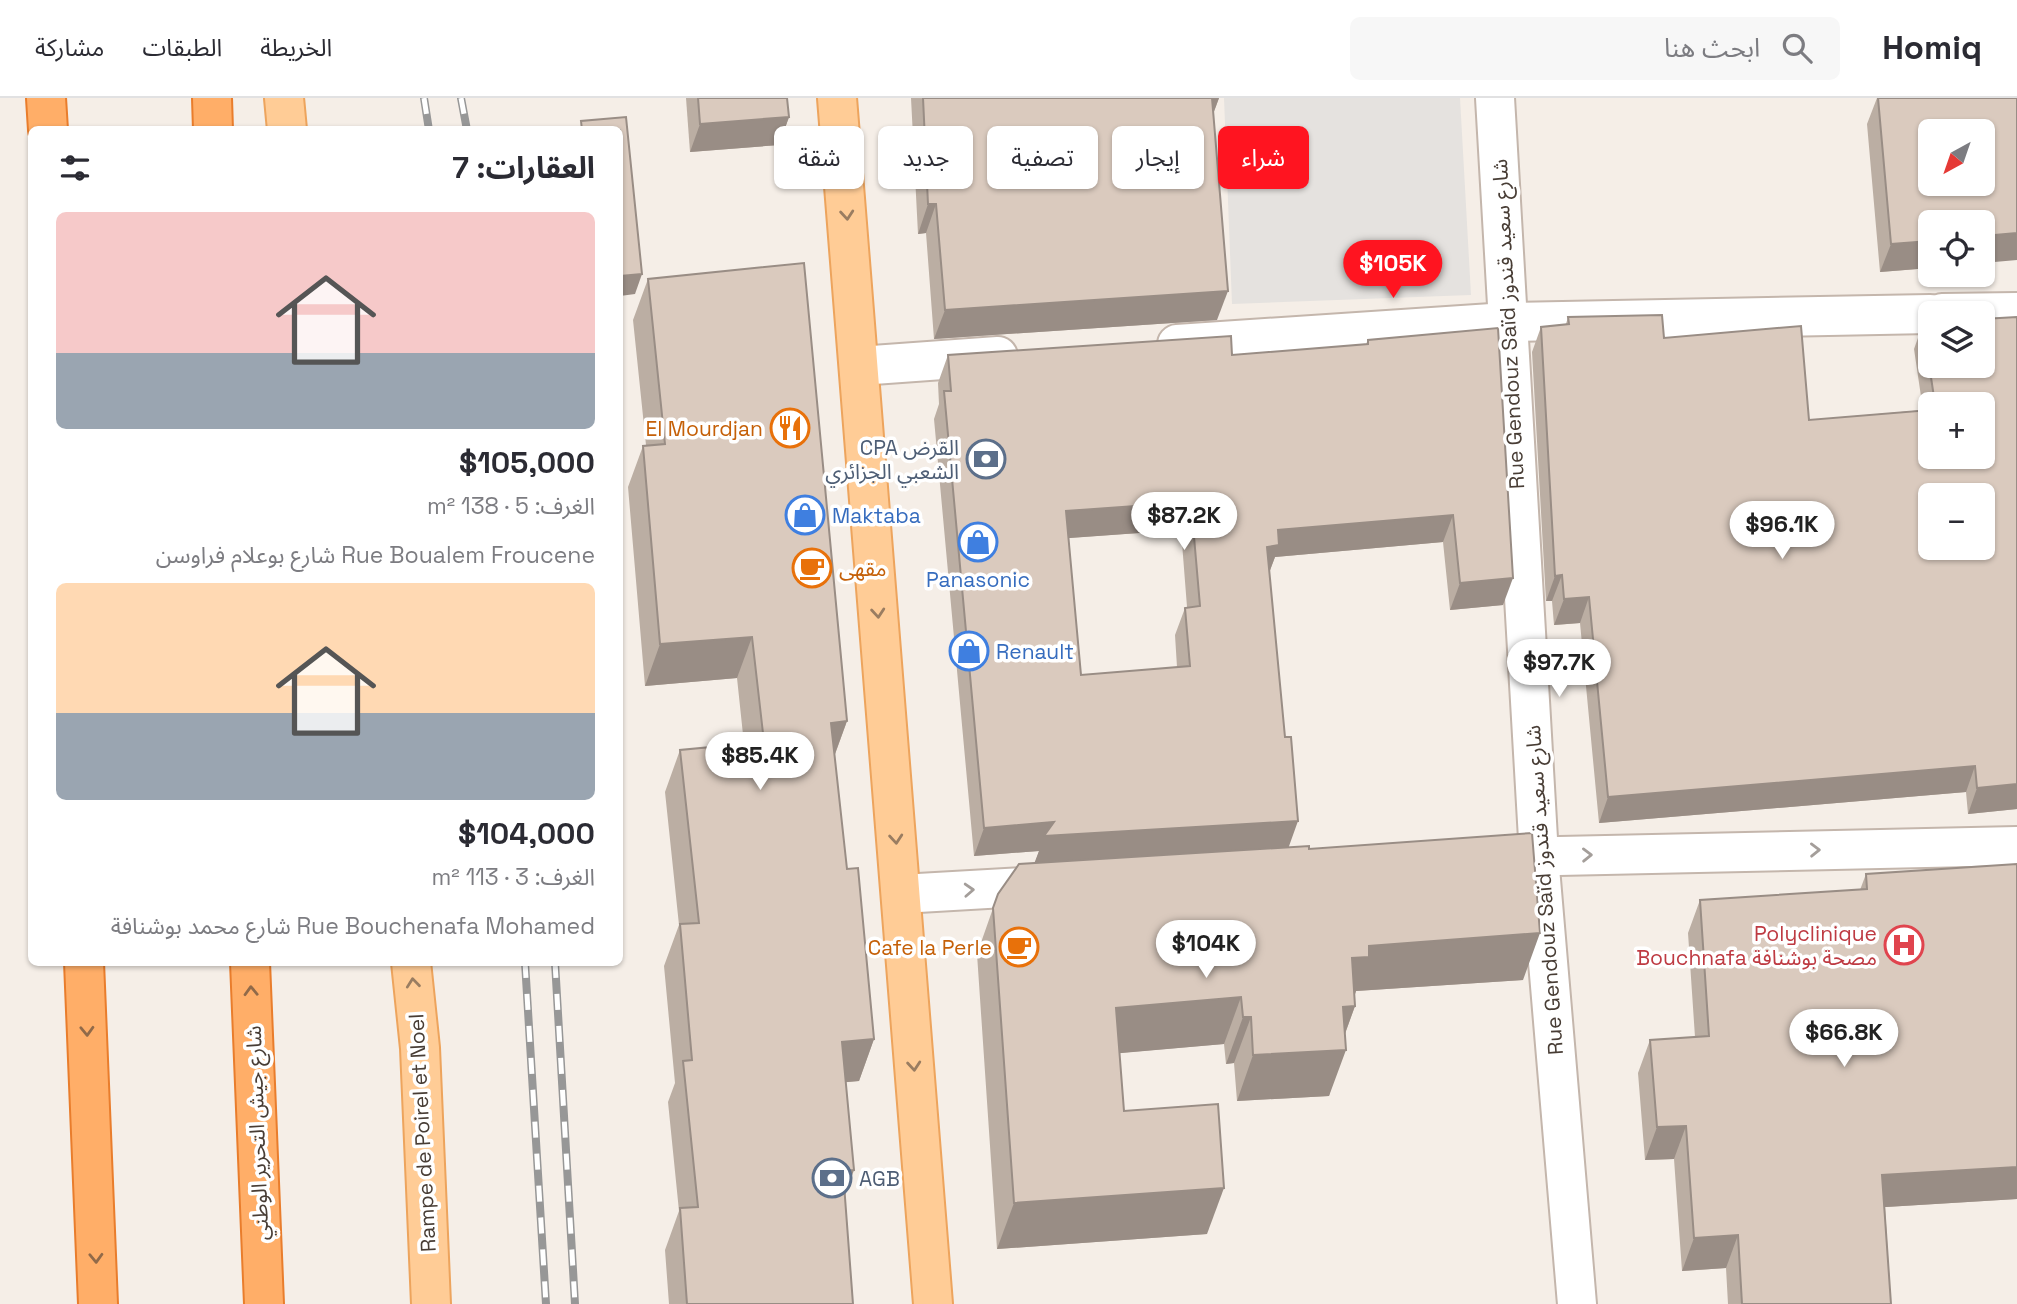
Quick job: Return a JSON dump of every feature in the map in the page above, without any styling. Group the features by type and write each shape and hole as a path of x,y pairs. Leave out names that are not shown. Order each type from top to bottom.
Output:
{"highway":[{"path":"46,98 48,126"},
{"path":"212,98 213,126"},
{"path":"84,966 98,1304"},
{"name":"شارع جيش التحرير الوطني","path":"250,966 264,1304"}],"main road":[{"path":"284,98 287,126"},
{"path":"838,98 933,1304"},
{"name":"Rampe de Poirel et Noel","path":"411,966 420,1048 431,1304"}],"street":[{"name":"Rue Gendouz Saïd شارع سعيد قندوز","path":"1495,98 1539,856 1577,1304"},
{"path":"1995,312 2017,312"},
{"path":"1149,346 1507,322 1918,313"},
{"path":"859,366 1038,354"},
{"path":"1484,859 2017,846"},
{"path":"901,894 1095,882"}],"shaded area":[{"path":"1224,98 1460,98 1471,295 1232,304 1228,189 1309,189 1309,126 1225,126"}],"building":[{"path":"698,98 787,98 789,117 700,124"},
{"path":"923,98 1212,98 1228,291 945,310 936,204 928,204 927,189 973,189 973,126 924,126"},
{"path":"1878,98 2017,98 2017,233 1995,235 1995,210 1918,210 1918,242 1891,244"},
{"path":"626,117 642,274 623,276 623,126 582,126 581,121"},
{"path":"804,263 847,721 831,723 847,869 858,868 874,1039 842,1042 854,1170 843,1171 853,1304 687,1304 680,1208 698,1207 683,1061 692,1060 680,924 699,923 680,750 764,742 752,637 660,644 643,446 665,444 648,279"},
{"path":"1662,315 1664,338 1801,326 1809,420 1918,411 1918,469 1995,469 1995,392 1933,392 1931,378 1995,378 1995,318 2017,317 2017,784 1977,788 1975,766 1608,797 1589,597 1564,599 1562,575 1555,576 1541,327 1569,324 1568,317"},
{"path":"1498,328 1513,578 1460,583 1453,515 1278,530 1279,545 1267,547 1285,737 1291,737 1298,821 1044,836 1054,822 984,828 944,391 951,391 948,355 1231,336 1232,355 1368,344 1368,340","holes":["1191,502 1200,606 1185,608 1190,666 1081,675 1066,511"]},
{"path":"1532,833 1540,933 1369,946 1369,957 1352,958 1355,1006 1343,1007 1346,1050 1253,1055 1251,1017 1243,1017 1241,997 1116,1008 1124,1111 1218,1104 1224,1188 1014,1203 993,908 998,894 1019,864 1309,846 1309,849"},
{"path":"2017,864 2017,1167 1882,1175 1891,1304 1742,1304 1738,1235 1694,1238 1686,1126 1657,1127 1650,1040 1709,1036 1700,900 1867,889 1866,874"}],"railway":[{"path":"424,98 428,126"},
{"path":"461,98 466,126"},
{"path":"525,966 546,1304"},
{"path":"555,966 575,1304"}],"place":[{"name":"El Mourdjan","path":"790,428"},
{"name":"CPA القرض الشعبي الجزائري","path":"986,459"},
{"name":"Maktaba","path":"805,515"},
{"name":"Panasonic","path":"978,542"},
{"name":"مقهى","path":"812,568"},
{"name":"Renault","path":"969,651"},
{"name":"Polyclinique Bouchnafa مصحة بوشنافة","path":"1904,945"},
{"name":"Cafe la Perle","path":"1019,947"},
{"name":"AGB","path":"832,1178"}]}
